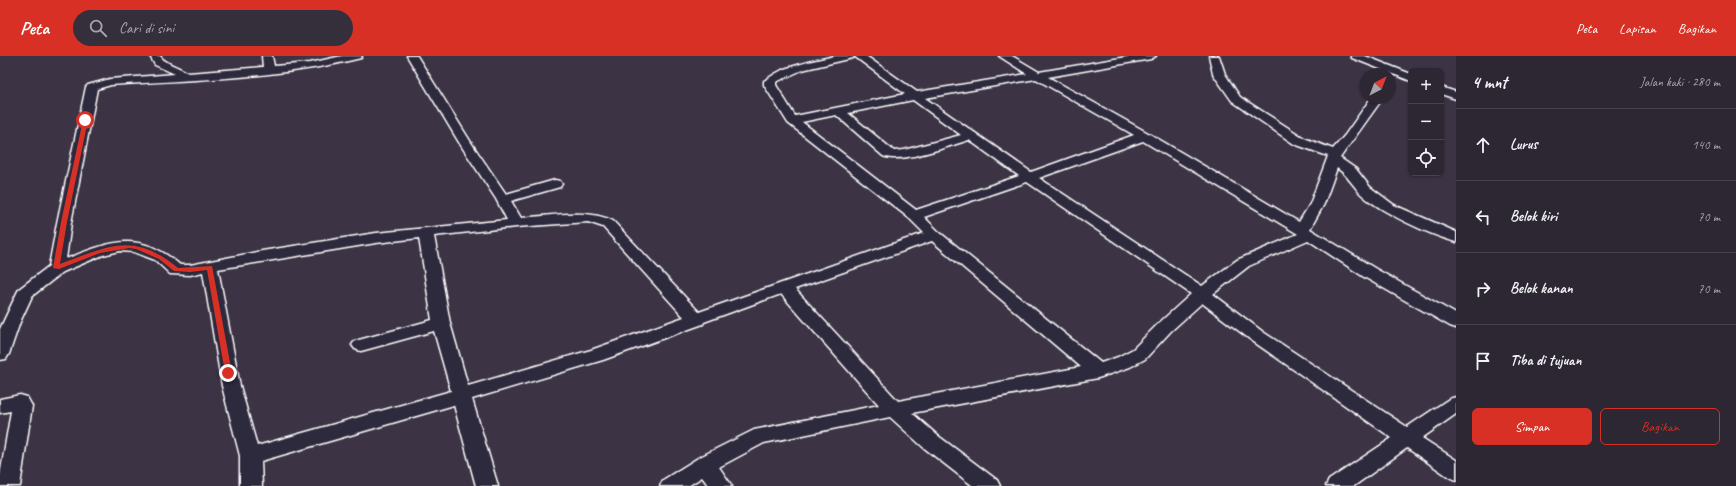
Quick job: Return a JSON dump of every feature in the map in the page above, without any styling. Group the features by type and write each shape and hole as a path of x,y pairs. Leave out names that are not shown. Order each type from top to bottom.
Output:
{"street":[{"path":"155,56 159,62 186,76"},
{"path":"267,56 269,70"},
{"path":"57,268 64,222 92,88 110,82 310,66 356,56"},
{"path":"412,56 466,144 504,199 516,223"},
{"path":"849,56 791,71 777,76 770,81 770,85 792,120 914,215 934,235 1098,371"},
{"path":"859,56 1030,178 1202,294 1257,336 1456,471"},
{"path":"1004,56 1144,136 1456,322"},
{"path":"792,120 914,96 1151,56"},
{"path":"1214,56 1219,74 1236,99 1299,141 1334,156 1351,172 1365,190 1389,208 1456,237"},
{"path":"1356,56 1378,68"},
{"path":"1396,76 1408,78"},
{"path":"1444,91 1456,96"},
{"path":"671,486 705,464 746,442 761,436 894,409 1098,371 1124,362 1139,354 1165,327 1202,294 1243,262 1305,232 1317,204 1334,156 1349,138 1373,104"},
{"path":"838,110 888,153 893,155 904,154 971,136"},
{"path":"914,215 1030,178 1144,136"},
{"path":"504,199 555,184"},
{"path":"0,354 5,324 25,293 57,268 98,252 120,246 137,247 161,257 176,270 190,270 262,256 376,238 426,234 516,223 580,218 600,220 608,224 697,320"},
{"path":"426,234 442,323 487,486"},
{"path":"250,456 597,355 697,320 784,287 934,235"},
{"path":"210,267 231,386 250,456 251,486"},
{"path":"784,287 894,409 930,441 989,486"},
{"path":"361,345 442,323"},
{"path":"0,406 20,402 22,406 9,486"},
{"path":"1337,486 1456,404"},
{"path":"705,464 721,486"}],"route":[{"path":"85,120 64,222 57,268 98,252 120,246 137,247 161,257 176,270 190,270 210,267 228,373"}]}
